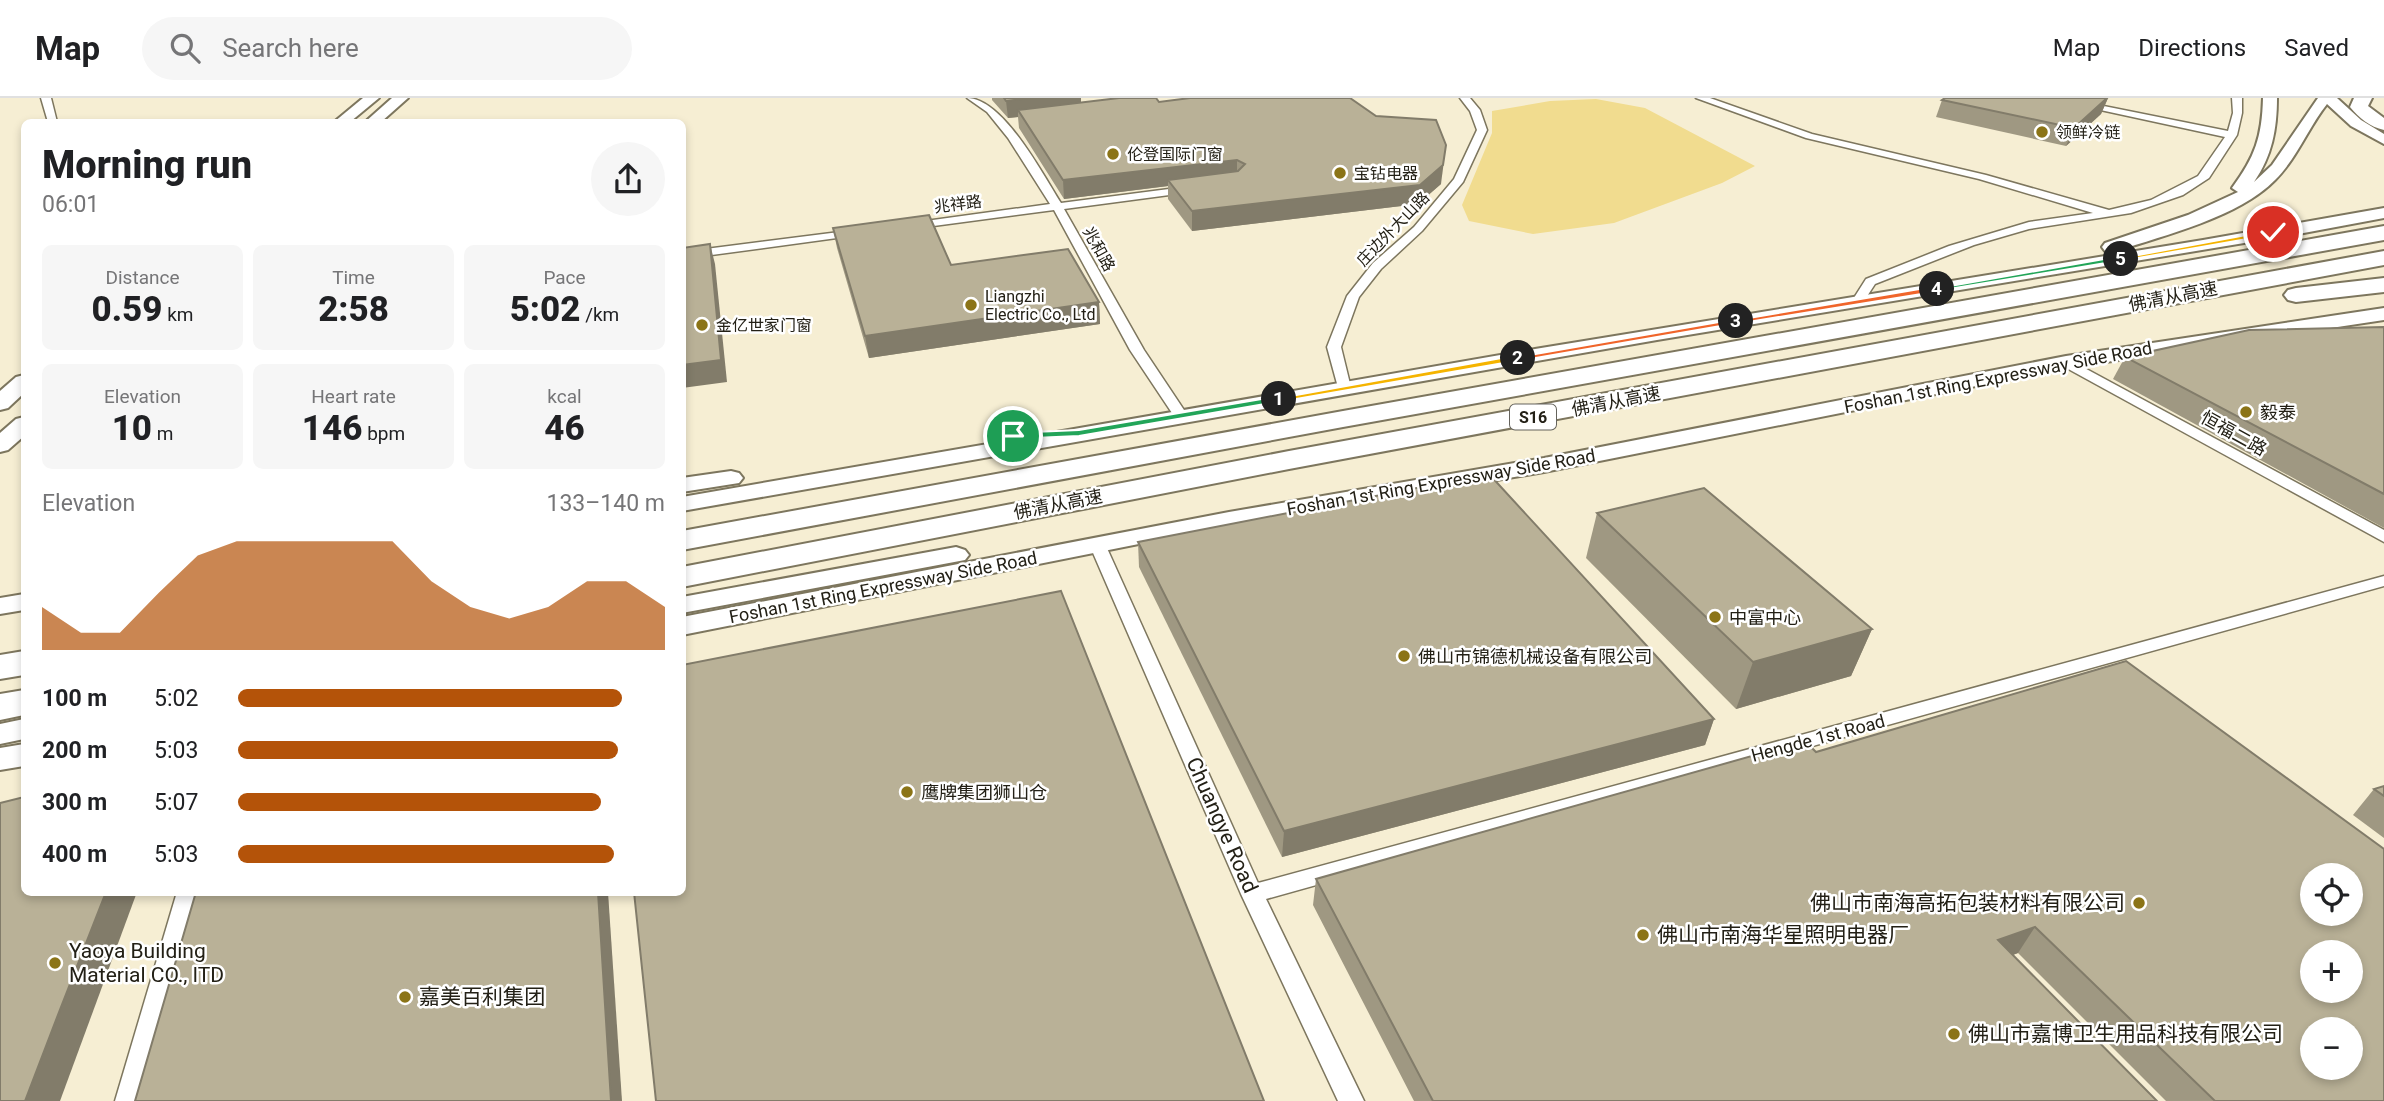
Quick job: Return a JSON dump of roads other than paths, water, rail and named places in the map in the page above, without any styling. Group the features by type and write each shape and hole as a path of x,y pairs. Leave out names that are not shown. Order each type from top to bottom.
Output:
{"highway":[{"path":"2363,98 2359,107 2384,125"},
{"name":"佛清从高速","path":"686,540 1331,421 2384,233"},
{"name":"佛清从高速","path":"686,576 2384,258"},
{"path":"1047,507 1385,464 1764,395 2203,309 2384,285"},
{"path":"0,667 21,664"},
{"path":"0,707 21,704"}],"main road":[{"path":"345,119 372,98"},
{"path":"376,119 401,98"},
{"path":"2217,207 2243,186 2260,162 2267,134 2270,98"},
{"path":"1951,287 2093,253 2217,207 2254,189 2267,180 2327,98 2356,122 2384,140"},
{"path":"686,503 1079,433 1858,301 2058,271 2384,213"},
{"path":"2199,340 2384,301"},
{"path":"2199,340 2384,314"},
{"name":"Foshan 1st Ring Expressway Side Road","path":"686,625 1228,519 1544,465 2066,362 2199,340"},
{"path":"0,403 21,385"},
{"path":"0,445 21,427"},
{"path":"686,484 947,443 1079,433"},
{"path":"686,604 1033,540 1228,519"},
{"path":"0,606 21,602"},
{"path":"0,622 21,618"},
{"path":"0,734 21,730"},
{"path":"0,759 21,756"}],"street":[{"path":"46,98 52,119"},
{"name":"庄边外大山路","path":"1343,388 1334,347 1353,296 1377,266 1418,229 1460,180 1482,130 1475,110 1465,98"},
{"path":"1700,98 1809,136 1982,177 2113,215"},
{"path":"2050,98 2232,135"},
{"path":"1858,301 1870,282 2007,231 2113,215 2158,202 2204,177 2232,135 2239,109 2237,98"},
{"name":"兆和路","path":"977,99 1009,123 1137,351 1181,416"},
{"name":"兆祥路","path":"897,228 1209,187"},
{"path":"686,255 870,231"},
{"path":"2294,327 2317,334 2371,330"},
{"name":"恒福二路","path":"2066,362 2384,537"},
{"name":"Chuangye Road","path":"1098,546 1252,894 1351,1101"},
{"name":"Hengde 1st Road","path":"1252,894 2384,581"},
{"path":"2110,657 2132,673"},
{"path":"128,1101 187,896"}],"place":[{"name":"领鲜冷链","path":"2042,132"},
{"name":"伦登国际门窗","path":"1113,154"},
{"name":"宝钻电器","path":"1340,173"},
{"name":"Liangzhi Electric Co., Ltd","path":"971,305"},
{"name":"金亿世家门窗","path":"702,325"},
{"name":"毅泰","path":"2246,412"},
{"name":"中富中心","path":"1715,617"},
{"name":"佛山市锦德机械设备有限公司","path":"1404,656"},
{"name":"鹰牌集团狮山仓","path":"907,792"},
{"name":"佛山市南海高拓包装材料有限公司","path":"2139,903"},
{"name":"佛山市南海华星照明电器厂","path":"1643,935"},
{"name":"Yaoya Building Material CO., lTD","path":"55,963"},
{"name":"嘉美百利集团","path":"405,997"},
{"name":"佛山市嘉博卫生用品科技有限公司","path":"1954,1034"}]}
